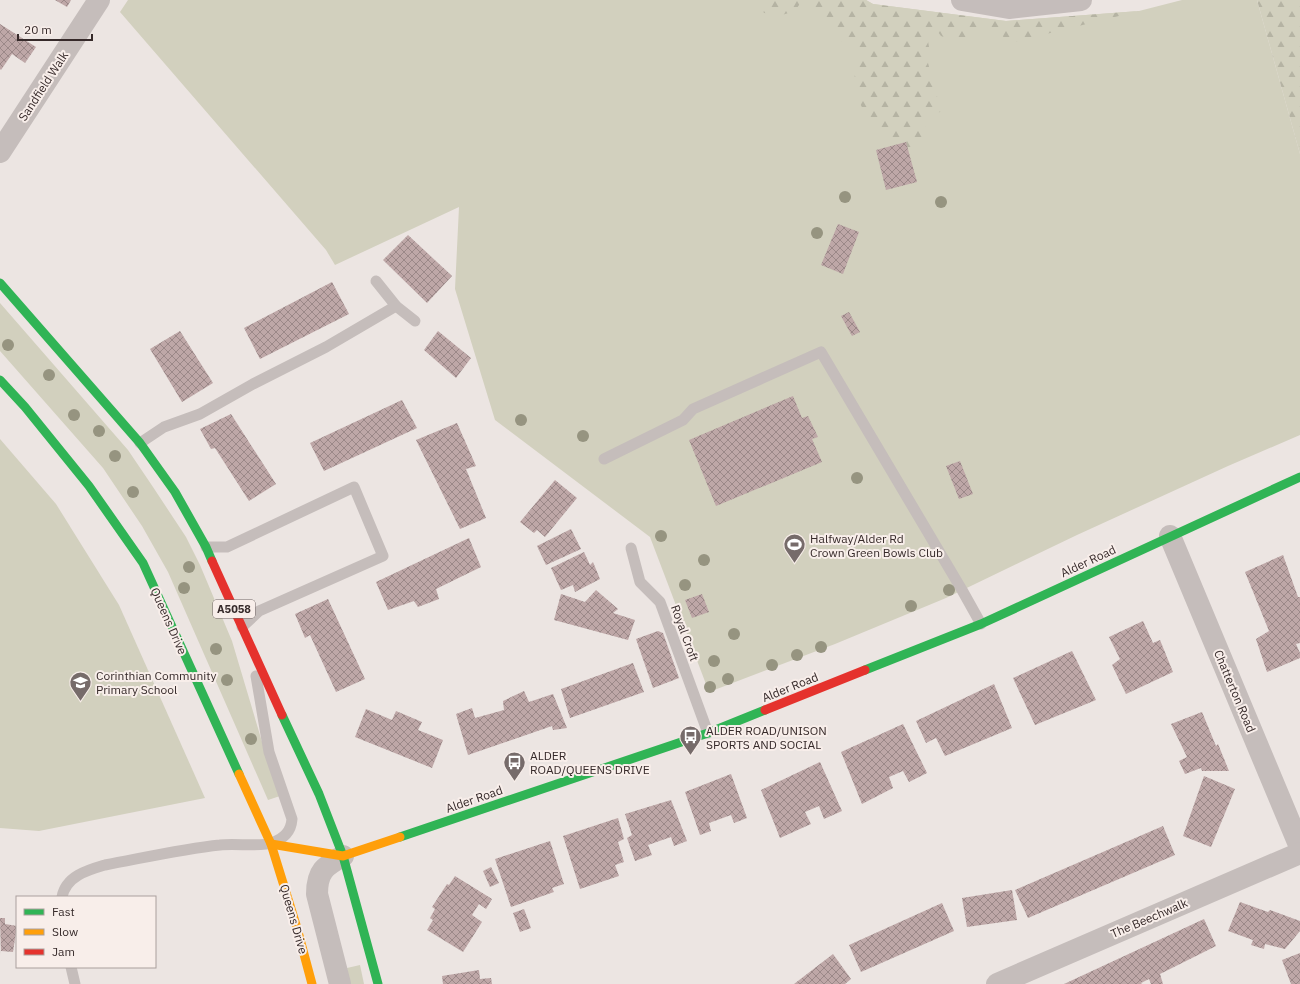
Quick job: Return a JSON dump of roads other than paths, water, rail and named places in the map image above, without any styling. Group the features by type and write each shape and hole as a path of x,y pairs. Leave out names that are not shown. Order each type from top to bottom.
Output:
{"main road":[{"name":"A5058","path":"0,283 140,443 174,492 206,547 252,651 319,794 343,856 378,984"},
{"name":"Queens Drive","path":"0,380 25,407 90,486 143,563 271,844 297,928 312,984"},
{"name":"Alder Road","path":"271,844 343,856 708,733 981,624 1300,477"}],"street":[{"name":"Sandfield Walk","path":"0,152 99,0"},
{"path":"962,0 1009,8 1081,0"},
{"name":"Chatterton Road","path":"1170,536 1300,846"},
{"name":"The Beechwalk","path":"998,984 1300,853"},
{"path":"340,984 318,894 317,882 320,874 328,864 343,856"}],"lane":[{"path":"376,281 396,306 415,321"},
{"path":"140,443 164,427 200,414 326,347 396,306"},
{"path":"604,459 683,420 693,409 822,352 981,624"},
{"path":"206,547 226,547 354,487 383,556 259,611 242,627"},
{"name":"Royal Croft","path":"631,548 640,582 660,602 708,733"},
{"path":"62,896 69,883 77,875 90,869 105,865 221,845 271,844 288,833 292,826 292,819 269,752 252,651"},
{"path":"71,968 75,984"}],"place":[{"name":"Halfway/Alder Rd Crown Green Bowls Club","path":"794,564"},
{"name":"Corinthian Community Primary School","path":"81,702"},
{"name":"ALDER ROAD/UNISON SPORTS AND SOCIAL","path":"691,756"},
{"name":"ALDER ROAD/QUEENS DRIVE","path":"515,782"}]}
